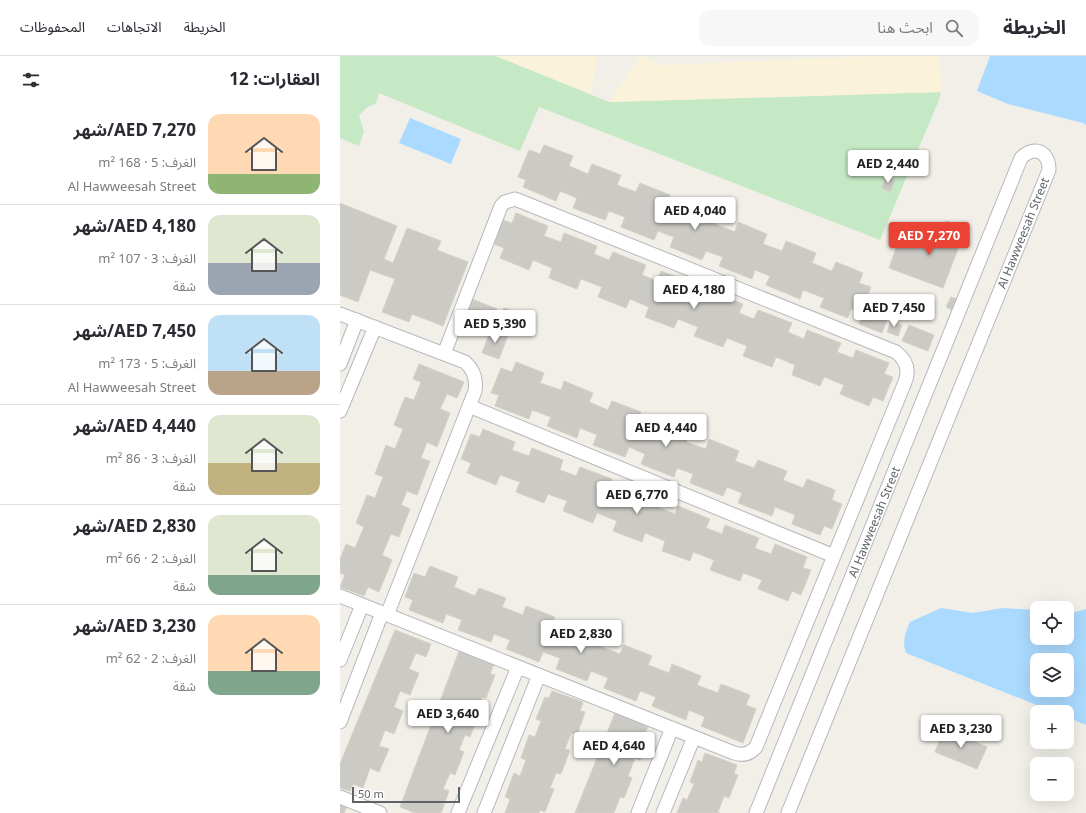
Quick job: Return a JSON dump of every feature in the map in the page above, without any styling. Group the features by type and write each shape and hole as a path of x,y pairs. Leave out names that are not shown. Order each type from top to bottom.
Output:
{"street":[{"name":"Al Hawweesah Street","path":"756,813 1021,158 1026,153 1033,151 1040,152 1046,156 1049,163 1049,170 788,813"},
{"path":"340,596 739,755 749,753 756,747 907,376 904,360 896,352 515,199 505,202 501,206 444,354"},
{"path":"340,314 465,362 473,372 476,384 469,406 340,722"},
{"path":"340,364 357,320"},
{"path":"340,412 375,327"},
{"path":"346,348 363,355"},
{"path":"469,406 834,556"},
{"path":"340,660 362,605"},
{"path":"458,813 518,667"},
{"path":"484,813 539,675"},
{"path":"638,813 672,728"},
{"path":"663,813 694,737"},
{"path":"340,797 380,813"}],"green space":[{"path":"340,56 496,56 609,102 941,92 880,240 539,107 520,151 379,93 376,103 366,108 359,116 364,131 359,146 340,138"}],"sand":[{"path":"496,56 597,56 591,94"},
{"path":"641,56 659,65 875,56 940,56 941,92 609,102"}],"water":[{"path":"990,56 1086,56 1086,125 1008,104 977,91"},
{"path":"410,118 461,139 451,164 399,143"},
{"path":"941,608 973,613 1003,608 1030,610 1030,645 1074,645 1074,612 1086,609 1086,725 1074,720 1074,705 1036,705 906,653 904,645 910,622"}],"building":[{"path":"544,145 573,156 569,166 588,174 592,164 621,175 617,185 636,192 640,183 670,195 666,205 686,213 690,203 718,215 715,224 735,232 738,222 767,234 763,244 782,251 786,241 816,253 812,263 832,271 836,262 863,273 859,283 871,287 861,312 851,309 848,318 820,307 824,298 803,290 800,299 766,285 770,276 755,270 752,279 719,266 723,257 706,251 702,260 670,247 674,237 658,231 654,240 621,227 625,217 609,211 605,220 573,208 577,198 560,191 556,201 523,187 526,180 518,177 529,150 540,154"},
{"path":"886,177 895,180 890,192 882,188"},
{"path":"340,203 397,226 384,259 393,263 407,228 441,241 437,250 468,262 443,326 412,314 409,322 382,312 395,279 370,270 358,302 340,295"},
{"path":"516,213 548,226 544,236 561,242 564,233 597,246 594,254 609,260 613,252 646,265 642,275 657,281 661,271 694,284 690,294 706,300 710,291 743,304 739,313 754,319 758,310 792,323 788,332 804,339 807,330 841,343 837,352 853,358 856,350 889,363 884,374 893,377 883,401 873,397 869,406 840,394 844,385 824,377 820,386 792,375 795,365 776,357 772,367 743,356 747,346 727,338 723,347 694,336 698,327 678,319 674,328 645,317 649,307 630,299 626,308 598,297 602,287 581,279 577,289 549,278 552,268 533,260 529,270 500,258 504,248 494,244 503,220 512,223"},
{"path":"946,221 966,228 943,288 889,268 900,237 919,244 922,235 938,241"},
{"path":"951,297 957,299 952,310 946,307"},
{"path":"472,299 497,309 489,328 465,317"},
{"path":"504,308 521,314 518,325 500,320"},
{"path":"865,309 888,317 882,333 859,324"},
{"path":"891,321 902,325 898,336 887,332"},
{"path":"909,325 934,335 928,351 902,341"},
{"path":"491,329 508,335 499,359 482,353"},
{"path":"516,362 544,373 540,383 561,390 564,381 593,393 589,402 608,410 612,401 641,412 637,422 658,429 661,421 690,432 686,442 706,449 709,439 739,451 735,461 754,468 758,460 787,471 783,480 803,488 807,479 835,490 832,500 842,504 832,529 824,526 820,535 792,524 795,515 775,507 772,516 738,503 742,493 727,487 723,496 690,483 693,474 677,468 674,477 641,464 645,454 629,447 625,457 593,445 597,435 580,428 577,438 547,426 551,417 532,410 529,419 495,406 499,395 491,393 501,368 512,372"},
{"path":"419,364 464,382 457,398 447,394 440,409 450,413 437,447 427,442 421,458 430,461 417,495 407,491 401,505 410,509 399,537 391,534 382,555 392,560 379,592 368,587 364,596 340,587 345,575 340,573 340,559 346,544 355,548 364,527 356,523 367,495 375,498 383,477 375,474 386,445 395,449 403,429 394,425 405,397 414,400 421,382 413,379"},
{"path":"483,429 515,442 512,450 529,456 532,448 563,460 560,470 576,476 580,467 612,479 609,489 625,495 628,486 660,498 657,507 675,514 678,506 710,519 706,528 722,534 725,525 759,538 755,548 771,554 775,544 807,557 803,568 811,570 801,595 792,591 788,601 758,589 762,580 743,573 740,581 710,570 714,560 693,552 690,561 662,551 665,541 645,533 642,542 613,531 617,521 597,513 593,523 563,511 567,501 548,494 544,503 516,492 520,482 500,475 496,485 467,473 471,463 461,459 471,434 480,437"},
{"path":"430,566 458,577 454,587 475,596 479,588 506,598 502,607 523,615 526,606 555,617 551,627 572,635 576,626 603,637 599,646 620,654 624,645 652,656 648,665 669,673 672,664 701,676 697,685 718,693 721,684 750,695 746,705 756,709 743,743 701,726 705,717 689,710 686,720 652,706 656,697 640,691 636,701 604,688 608,678 591,671 587,681 556,669 560,658 543,652 539,662 506,649 510,640 494,634 491,642 458,630 462,620 446,614 443,623 409,610 413,600 405,597 414,573 425,577"},
{"path":"395,630 431,644 426,657 416,653 409,669 419,673 410,695 400,691 394,707 403,711 394,734 385,730 379,746 389,749 379,772 370,768 363,788 353,784 350,791 340,788 340,764"},
{"path":"459,651 494,664 490,674 495,675 486,698 482,697 476,712 479,714 470,737 465,735 459,750 464,752 455,775 450,773 443,789 449,791 441,813 415,813 400,807"},
{"path":"552,691 583,702 580,711 585,712 577,735 571,733 565,749 570,750 561,774 556,773 550,788 554,789 545,812 540,810 539,813 505,813 510,799 505,797 514,773 520,776 526,760 521,758 529,735 535,737 541,721 536,719 545,697 549,698"},
{"path":"615,713 648,727 644,735 649,737 640,760 635,758 628,776 632,778 624,798 620,797 614,813 575,813"},
{"path":"944,729 987,747 977,769 935,752"},
{"path":"705,753 737,765 734,773 738,775 729,798 724,796 718,812 720,813 677,813 683,798 687,800 694,784 690,782 698,760 702,762"},
{"path":"340,803 347,806 344,813 340,813"}]}
